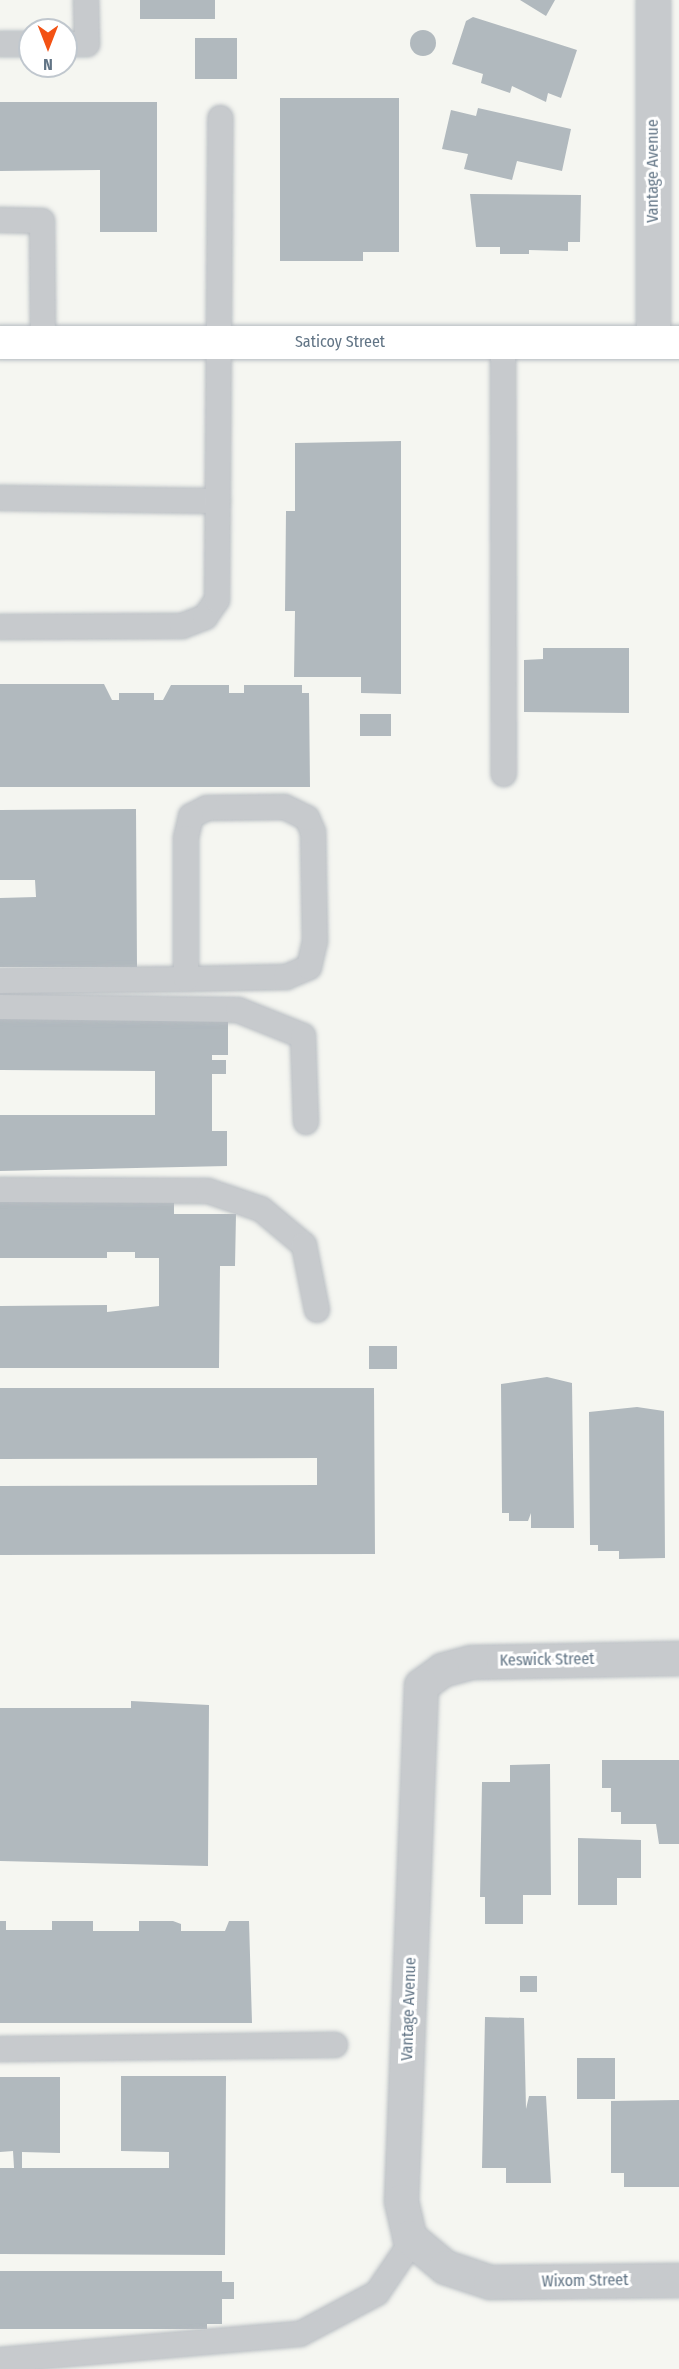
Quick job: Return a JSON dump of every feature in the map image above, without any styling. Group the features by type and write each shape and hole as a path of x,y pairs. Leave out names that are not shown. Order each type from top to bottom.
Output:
{"main road":[{"name":"Saticoy Street","path":"0,342 666,342"}],"street":[{"name":"Vantage Avenue","path":"653,0 666,342"},
{"name":"Keswick Street","path":"421,1685 442,1670 471,1662 679,1658"},
{"name":"Vantage Avenue","path":"413,2240 401,2201 421,1685"},
{"name":"Wixom Street","path":"413,2240 445,2267 490,2282 679,2280"}],"lane":[{"path":"78,44 87,44 86,0"},
{"path":"0,44 18,44"},
{"path":"0,627 182,626 206,617 217,600 221,342 219,118"},
{"path":"0,220 42,221 43,342"},
{"path":"503,342 504,774"},
{"path":"0,498 218,501"},
{"path":"0,981 186,979 286,977 309,966 315,942 313,832 308,818 284,807 207,808 191,816 186,838 186,979"},
{"path":"0,1007 238,1010 303,1036 306,1122"},
{"path":"0,1190 208,1191 261,1209 304,1245 317,1310"},
{"path":"0,2049 335,2045"},
{"path":"0,2360 300,2334 377,2293 413,2240"}],"building":[{"path":"140,0 215,0 215,19 140,19"},
{"path":"520,0 555,0 546,16"},
{"path":"473,17 577,50 561,98 548,93 546,102 512,86 510,93 481,83 483,74 452,64 466,21"},
{"path":"423,30 432,34 436,43 432,52 423,56 414,52 410,43 414,34"},
{"path":"195,38 237,38 237,79 195,79"},
{"path":"280,98 399,98 399,252 363,252 363,261 280,261"},
{"path":"0,102 157,102 157,232 100,232 100,170 0,171"},
{"path":"478,108 571,129 562,171 517,161 512,180 464,169 468,154 442,149 451,110 476,116"},
{"path":"470,194 581,195 580,242 568,242 568,251 529,250 529,254 500,254 500,247 476,247"},
{"path":"401,441 401,694 361,693 361,677 294,677 295,611 285,611 286,511 295,511 295,443"},
{"path":"543,648 629,648 629,713 524,712 524,660 543,659"},
{"path":"0,684 104,684 112,700 119,700 119,693 154,693 154,700 163,700 171,685 229,685 229,693 244,693 244,685 302,685 302,693 309,693 310,787 0,787"},
{"path":"360,714 391,714 391,736 360,736"},
{"path":"136,809 137,967 0,967 0,898 36,897 35,880 0,880 0,810"},
{"path":"0,1014 228,1020 228,1055 212,1055 212,1060 226,1060 226,1074 212,1074 212,1131 227,1131 227,1166 0,1171 0,1115 155,1115 155,1071 0,1070"},
{"path":"0,1196 174,1197 174,1214 236,1214 235,1266 220,1266 219,1368 0,1368 0,1306 107,1305 107,1312 159,1306 159,1258 135,1258 135,1252 107,1252 107,1258 0,1258"},
{"path":"369,1346 397,1346 397,1369 369,1369"},
{"path":"547,1377 572,1383 574,1528 531,1528 531,1513 528,1521 509,1521 509,1513 502,1513 501,1384"},
{"path":"0,1388 374,1388 375,1554 0,1555 0,1486 317,1485 317,1458 0,1459"},
{"path":"637,1407 664,1411 665,1558 619,1559 619,1551 598,1551 598,1545 590,1545 589,1412"},
{"path":"131,1701 209,1705 208,1866 0,1861 0,1708 131,1708"},
{"path":"602,1760 679,1760 679,1844 659,1844 656,1824 621,1824 621,1812 611,1812 611,1788 602,1788"},
{"path":"550,1764 551,1895 523,1895 523,1924 485,1924 485,1897 480,1897 482,1782 510,1782 510,1765"},
{"path":"578,1838 641,1840 641,1878 617,1878 617,1905 578,1905"},
{"path":"0,1921 6,1921 6,1930 52,1930 52,1921 93,1921 93,1931 139,1931 139,1921 173,1921 181,1924 181,1931 225,1931 229,1921 249,1921 252,2023 0,2023"},
{"path":"520,1976 537,1976 537,1992 520,1992"},
{"path":"485,2017 524,2018 526,2109 529,2096 546,2096 551,2183 506,2183 506,2168 482,2168"},
{"path":"577,2058 615,2058 615,2099 577,2099"},
{"path":"121,2076 226,2076 225,2255 0,2254 0,2168 14,2168 13,2151 0,2152 0,2077 60,2077 60,2153 22,2152 22,2168 169,2168 169,2152 121,2151"},
{"path":"679,2100 679,2187 624,2187 624,2173 611,2173 611,2101"},
{"path":"0,2271 222,2271 222,2282 234,2282 234,2299 222,2299 222,2324 207,2324 207,2329 0,2329"}]}
